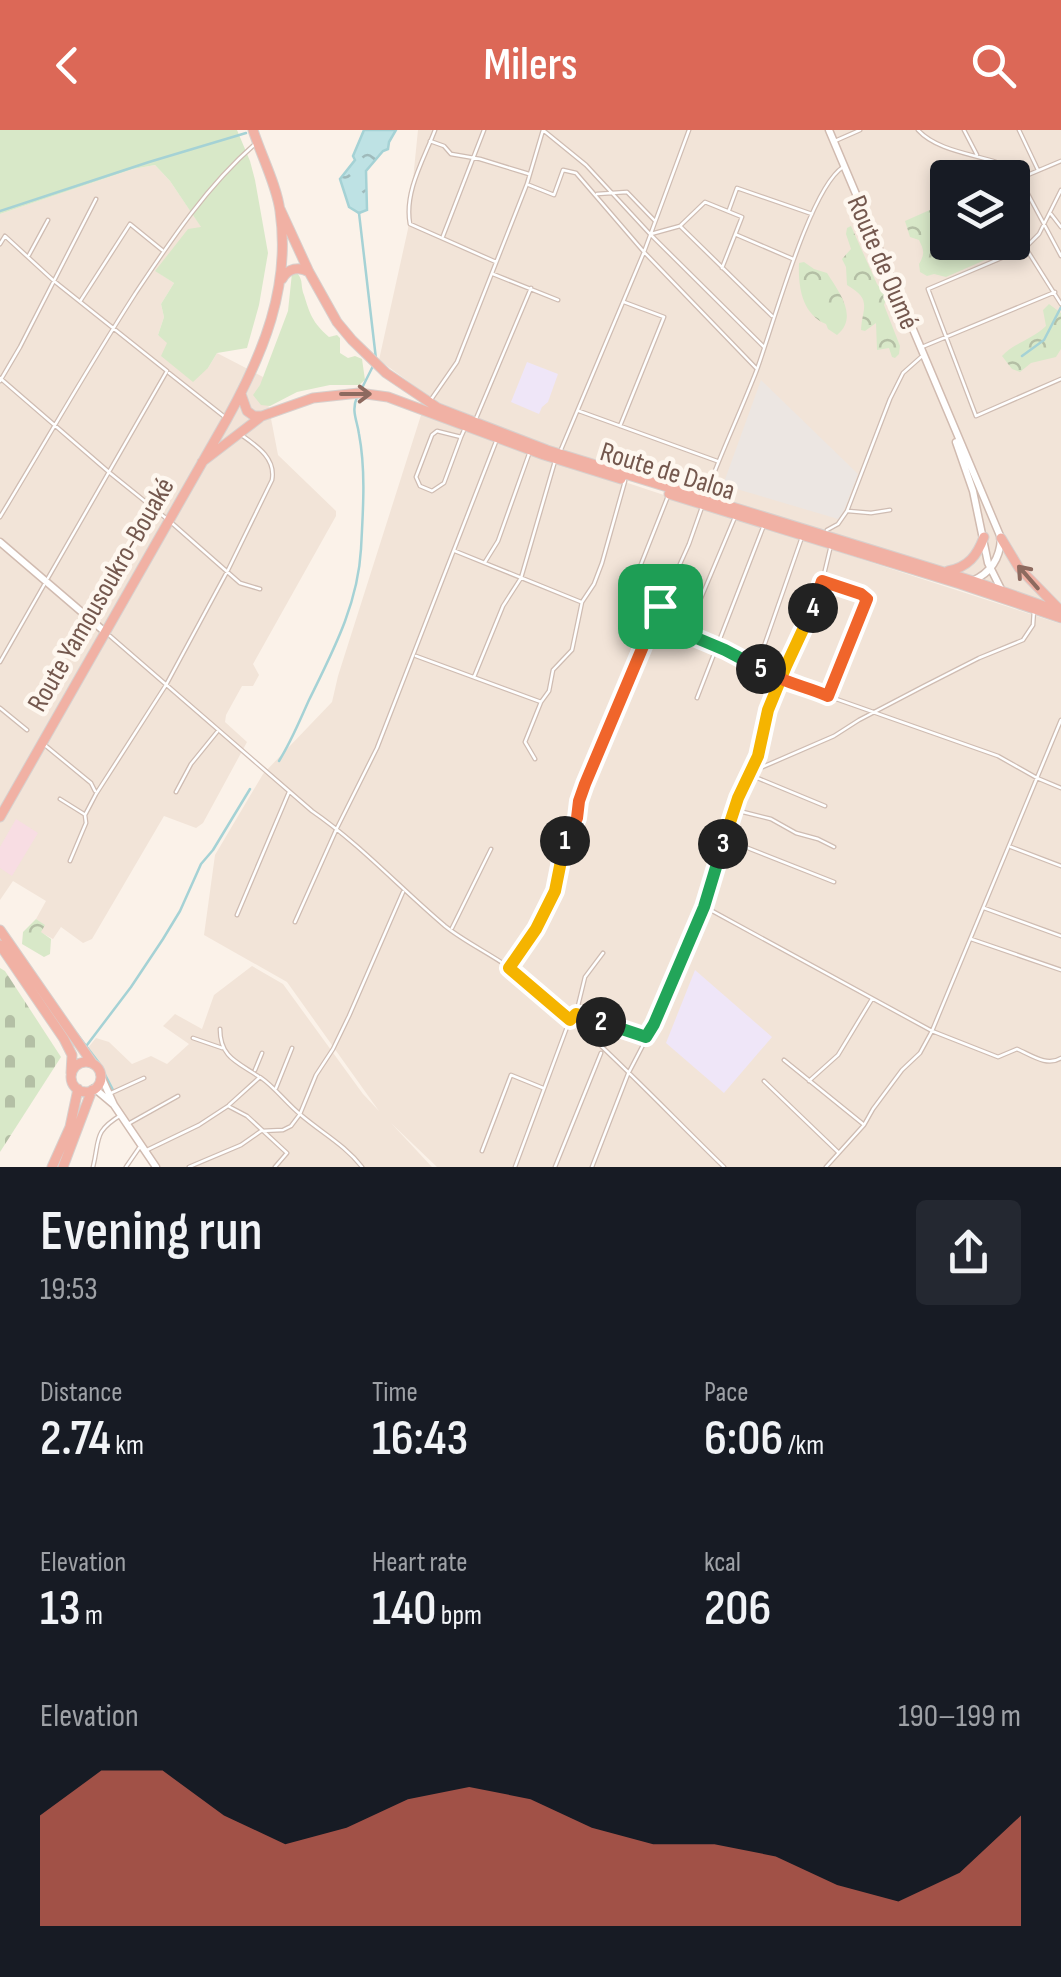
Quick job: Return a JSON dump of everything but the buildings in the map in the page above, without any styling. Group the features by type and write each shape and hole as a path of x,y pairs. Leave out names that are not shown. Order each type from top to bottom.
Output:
{"highway":[{"path":"253,130 280,209 337,322 386,373 427,406"},
{"name":"Route Yamousoukro-Bouaké","path":"0,817 262,351 281,280 280,209"},
{"path":"281,280 291,270 310,272"},
{"path":"241,394 247,411 262,416"},
{"name":"Route de Daloa","path":"202,462 262,416 312,398 344,394 388,397 427,406 626,481 704,501 764,524 1061,614"},
{"name":"Route de Daloa","path":"470,424 530,450 939,570 1034,609 1061,614"},
{"path":"939,570 950,571 968,563 984,537"},
{"path":"1001,538 1018,568 1061,614"},
{"path":"0,930 96,1069 99,1083 93,1089 63,1167"},
{"path":"0,945 72,1055 72,1082 78,1090 70,1127 52,1167"},
{"path":"71,1073 80,1063 96,1069"},
{"path":"78,1090 93,1089"}],"main road":[{"name":"Route de Oumé","path":"829,130 940,393"},
{"path":"940,393 973,491 990,569 1004,595"},
{"path":"940,393 1001,538 999,554 990,569 960,584"},
{"path":"0,542 105,632"},
{"path":"96,1069 114,1105 156,1167"},
{"path":"93,1089 114,1105"}],"street":[{"path":"434,130 407,209 410,224 496,262"},
{"path":"442,238 484,130"},
{"path":"427,406 457,362 528,184 543,130 586,165 764,346"},
{"path":"473,678 503,606 522,578 558,456 644,252 689,130"},
{"path":"834,141 860,130"},
{"path":"918,130 959,152 990,160"},
{"path":"964,130 978,156"},
{"path":"1019,130 1038,171"},
{"path":"0,518 163,251 207,192 257,142"},
{"path":"430,142 444,146 451,154 530,175"},
{"path":"1061,171 1059,162 1021,181 1061,256"},
{"path":"509,968 536,929 555,891 564,844 577,818 585,784 689,544 757,369 794,259 831,179 844,166"},
{"path":"528,184 554,195 563,170 576,173 644,252 757,369"},
{"path":"728,211 737,188 813,214"},
{"path":"1030,244 1044,226 1061,190"},
{"path":"595,195 626,192 655,221"},
{"path":"96,199 0,379 240,583 260,589"},
{"path":"650,234 680,226 705,202 742,217 722,268"},
{"path":"1050,212 1061,227"},
{"path":"28,256 48,220"},
{"path":"80,301 130,224 163,251"},
{"path":"680,226 773,318"},
{"path":"737,235 794,259"},
{"path":"0,244 5,236 54,281 227,419"},
{"path":"1030,254 1061,304"},
{"path":"997,260 928,289 976,416 1061,379"},
{"path":"492,273 558,300"},
{"path":"461,437 437,431 432,435 416,477 420,486 432,491 444,483 461,437 531,288"},
{"path":"822,534 838,524 847,511 890,400 903,373 922,352 945,338 1055,292"},
{"path":"620,426 664,317 622,302"},
{"path":"0,662 167,371"},
{"path":"578,411 719,461"},
{"path":"70,861 96,794 166,685 268,490 274,468 260,448 239,434"},
{"path":"295,922 377,748 498,438"},
{"path":"484,562 498,540 530,450"},
{"path":"536,759 526,742 540,702 549,691 553,670 572,650 582,602 602,564 626,481"},
{"path":"628,597 668,494"},
{"path":"847,511 890,510"},
{"path":"669,586 701,598 736,515"},
{"path":"697,698 764,524"},
{"path":"763,648 802,535"},
{"path":"592,1167 628,1074 704,907 736,807 758,756 768,710 822,581 831,544"},
{"path":"454,551 582,602"},
{"path":"822,581 867,599 828,696"},
{"path":"660,606 687,634 780,680 998,756 1061,788"},
{"path":"751,772 834,736 979,658 1024,640 1033,625 1034,609"},
{"path":"105,632 312,811 337,828 450,930 509,968 570,1020 724,1167"},
{"path":"414,656 540,702"},
{"path":"0,708 27,730"},
{"path":"826,1167 864,1125 902,1070 920,1053 932,1031 1061,720"},
{"path":"176,792 191,764 218,730"},
{"path":"41,742 90,783 96,794"},
{"path":"751,772 825,806"},
{"path":"90,783 105,782"},
{"path":"237,915 289,791"},
{"path":"60,799 86,815"},
{"path":"736,807 834,846"},
{"path":"725,839 834,882"},
{"path":"1008,846 1061,866"},
{"path":"450,930 491,849"},
{"path":"188,1167 240,1145 261,1131 291,1126 316,1075 334,1049 404,890"},
{"path":"704,907 932,1031 998,1057 1017,1048 1044,1061 1061,1058"},
{"path":"983,907 1061,936"},
{"path":"970,938 1061,970"},
{"path":"515,1167 570,1020 576,1014 585,978 604,953"},
{"path":"809,1081 838,1055 872,998"},
{"path":"576,1014 646,1037"},
{"path":"220,1028 223,1048 230,1058 276,1088 300,1114 352,1154 361,1167"},
{"path":"193,1038 223,1048"},
{"path":"276,1088 292,1048"},
{"path":"555,1167 602,1050"},
{"path":"253,1073 262,1053"},
{"path":"784,1060 864,1125"},
{"path":"482,1151 511,1075 544,1088"},
{"path":"126,1167 144,1148 200,1125 260,1077"},
{"path":"109,1094 144,1078"},
{"path":"764,1081 840,1153"},
{"path":"127,1124 178,1096"},
{"path":"228,1106 246,1116 287,1153 275,1167"},
{"path":"93,1167 99,1134 121,1115"}],"shaded area":[{"path":"418,130 1061,130 1061,607 565,452 435,401 379,360 408,229"},
{"path":"155,165 202,228 156,271 174,283 161,304 164,317 158,335 208,368 217,353 263,377 278,455 336,511 336,516 253,664 259,675 253,686 242,686 226,715 225,722 247,742 203,823 196,828 164,816 92,939 83,943 61,927 53,939 40,932 44,925 36,919 46,901 13,881 0,900 0,214"},
{"path":"527,362 558,374 539,414 511,402"},
{"path":"761,380 858,474 841,518 723,485"},
{"path":"422,412 1061,624 1061,1167 437,1167 391,1123 432,1167 156,1167 121,1115 87,1049 96,1038 109,1042 132,1064 151,1056 167,1064 189,1044 163,1026 175,1014 202,1029 214,995 252,966 283,984 379,1111 287,982 204,935 215,855 263,774 332,702"},
{"path":"16,819 38,833 12,876 0,868 0,847"},
{"path":"695,970 772,1037 724,1093 666,1043"}],"green space":[{"path":"0,130 237,130 255,180 268,253 247,348 217,353 193,382 161,356 167,343 158,335 164,317 161,304 174,283 155,271 188,229 201,227 155,165 0,214"},
{"path":"930,210 930,260 985,260 946,277 927,276 920,272 923,249 919,240 910,237 905,221"},
{"path":"851,226 877,284 888,294 884,305 900,346 895,358 889,348 877,350 876,323 861,330 863,300 847,285 842,259 851,249 846,234"},
{"path":"799,263 827,273 841,296 847,312 837,335 812,314 803,299"},
{"path":"296,272 315,322 329,337 340,338 340,353 362,359 365,380 359,385 330,385 297,392 270,406 261,405 253,395 288,311 292,273"},
{"path":"1049,304 1061,313 1061,349 1056,357 1031,363 1020,372 1012,369 1002,356 1046,326 1043,310"},
{"path":"36,919 45,925 41,932 51,939 50,954 44,957 22,944 23,932"},
{"path":"0,968 61,1057 0,1152"}],"water":[{"path":"364,130 396,130 388,149 366,171 367,210 359,213 349,207 340,179 355,160 353,156"}],"waterway":[{"path":"0,211 246,133"},
{"path":"359,213 376,359"},
{"path":"1022,356 1044,340 1061,307"},
{"path":"361,390 373,366"},
{"path":"279,761 335,645 355,589 363,491 354,411 357,397"},
{"path":"87,1045 163,939 201,864 250,789"},
{"path":"77,1034 113,1090"}],"route":[{"path":"660,606 585,784 577,818 564,844 555,891 536,929 509,968 570,1020 576,1014 646,1037 690,945 738,798 758,756 768,710 780,680 786,666 811,612 822,581 867,599 828,696 780,680 687,634 660,606"}]}
